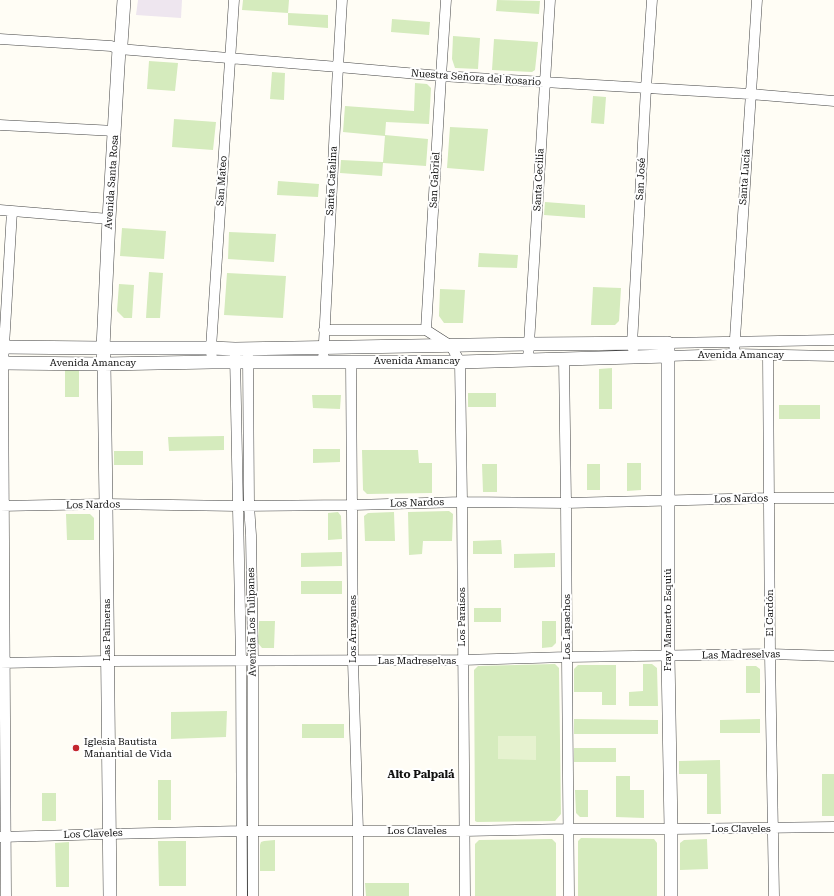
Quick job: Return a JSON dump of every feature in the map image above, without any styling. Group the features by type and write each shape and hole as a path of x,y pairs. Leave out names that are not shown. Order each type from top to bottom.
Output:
{"street":[{"name":"Avenida Santa Rosa","path":"104,364 103,348 109,219 119,50 121,44 124,0"},
{"name":"San Mateo","path":"212,362 211,348 234,0"},
{"name":"Santa Catalina","path":"323,362 342,0"},
{"name":"San Gabriel","path":"426,330 446,0"},
{"name":"Santa Cecilia","path":"528,360 550,0"},
{"name":"San José","path":"634,357 632,344 652,0"},
{"name":"Santa Lucía","path":"734,354 757,0"},
{"name":"Nuestra Señora del Rosario","path":"0,39 110,46 119,50 338,66 441,76 750,94 834,101"},
{"path":"0,125 115,132"},
{"path":"0,210 109,219"},
{"path":"6,896 3,837 1,363 12,211"},
{"path":"324,330 426,330 451,346 460,362"},
{"name":"Avenida Amancay","path":"1,363 104,364 351,361 460,362 634,357 668,350 735,342 834,340"},
{"name":"Avenida Amancay","path":"2,347 241,349 529,344 632,344 668,350 734,354 834,356"},
{"name":"Avenida Los Tulipanes","path":"241,349 251,542 253,662 253,896"},
{"name":"Fray Mamerto Esquiú","path":"668,350 668,656 671,896"},
{"name":"El Cardón","path":"768,354 770,654 774,896"},
{"name":"Los Lapachos","path":"564,359 569,896"},
{"name":"Los Arrayanes","path":"351,361 353,661 358,831 358,896"},
{"name":"Avenida Los Tulipanes","path":"242,362 238,506 241,662 242,896"},
{"name":"Los Paraísos","path":"460,362 464,896"},
{"name":"Las Palmeras","path":"104,364 110,896"},
{"name":"Los Nardos","path":"2,506 106,504 238,506 353,505 462,502 566,503 769,498 834,498"},
{"name":"Las Madreselvas","path":"3,663 107,661 253,662 462,660 770,654 834,656"},
{"name":"Los Claveles","path":"3,837 242,831 834,827"}],"shaded area":[{"path":"138,0 182,0 181,18 136,15"}],"green space":[{"path":"243,0 289,0 288,13 242,10"},
{"path":"497,0 540,1 539,14 496,11"},
{"path":"288,13 328,15 328,28 288,25"},
{"path":"392,19 430,22 429,35 391,32"},
{"path":"453,36 480,38 478,69 455,68 452,59"},
{"path":"494,39 538,42 535,70 532,72 492,70"},
{"path":"149,61 178,63 175,91 147,89"},
{"path":"272,72 285,73 284,100 270,99"},
{"path":"415,83 427,84 431,88 429,124 386,122 385,135 428,139 426,166 383,163 382,176 340,173 341,160 383,162 385,136 343,132 345,106 414,111"},
{"path":"593,96 606,97 604,124 591,123"},
{"path":"174,119 216,122 213,150 172,147"},
{"path":"450,127 488,129 484,171 447,168"},
{"path":"278,181 319,184 318,197 277,195"},
{"path":"545,202 585,205 585,218 544,215"},
{"path":"122,228 166,231 164,259 120,256"},
{"path":"229,232 276,234 274,262 228,259"},
{"path":"479,253 518,255 517,268 478,267"},
{"path":"149,272 163,273 160,318 146,318"},
{"path":"227,273 286,276 283,318 224,315"},
{"path":"119,284 134,285 132,318 124,318 117,311"},
{"path":"593,287 621,288 619,321 615,325 591,325"},
{"path":"440,289 465,290 463,323 444,323 439,316"},
{"path":"612,368 612,409 599,409 599,369"},
{"path":"65,370 79,370 79,397 65,397"},
{"path":"468,393 496,393 496,407 468,407"},
{"path":"312,395 341,395 340,409 313,408"},
{"path":"779,405 820,405 820,419 779,419"},
{"path":"224,436 224,450 169,451 168,437"},
{"path":"313,449 340,449 340,462 313,463"},
{"path":"362,450 418,450 419,463 432,463 432,493 367,494 363,490"},
{"path":"114,451 143,451 143,465 114,465"},
{"path":"627,463 641,463 641,490 627,491"},
{"path":"482,464 497,464 497,492 483,492"},
{"path":"587,464 600,464 600,490 587,490"},
{"path":"449,511 453,514 452,541 423,541 422,554 409,555 408,512"},
{"path":"338,512 341,516 342,539 328,540 328,513"},
{"path":"394,512 395,541 365,541 364,516 368,513"},
{"path":"66,514 90,514 94,518 94,540 67,540"},
{"path":"501,540 502,554 473,554 473,541"},
{"path":"342,552 342,566 301,567 301,553"},
{"path":"555,553 555,567 514,568 514,554"},
{"path":"301,581 342,581 342,594 301,594"},
{"path":"474,608 501,608 501,622 474,622"},
{"path":"259,621 275,621 274,648 262,648 258,643"},
{"path":"542,621 556,621 556,643 552,647 542,648"},
{"path":"555,664 559,668 561,814 555,821 475,821 474,670 478,666"},
{"path":"643,664 652,664 657,668 658,706 629,706 629,692 643,691"},
{"path":"578,665 616,665 616,705 602,705 602,692 574,692 574,669"},
{"path":"746,666 756,666 760,669 760,693 746,693"},
{"path":"227,711 226,737 171,739 171,712"},
{"path":"574,719 658,720 658,734 574,734"},
{"path":"760,719 760,733 720,733 720,720"},
{"path":"302,724 344,724 344,738 302,738"},
{"path":"498,736 536,736 536,760 498,759"},
{"path":"574,748 616,748 616,762 574,762"},
{"path":"720,760 721,814 707,814 707,774 679,774 679,761"},
{"path":"822,774 834,774 834,816 822,816"},
{"path":"616,776 630,776 630,790 644,790 644,818 616,817"},
{"path":"158,780 171,780 171,820 158,820"},
{"path":"575,790 588,790 588,817 580,817 576,813"},
{"path":"42,793 56,793 56,821 42,821"},
{"path":"581,838 654,839 657,843 657,896 578,896 578,841"},
{"path":"552,839 556,843 556,896 475,896 475,844 479,840"},
{"path":"707,839 708,869 680,870 680,843 684,840"},
{"path":"275,840 275,871 260,871 261,842"},
{"path":"158,841 186,841 186,886 159,886"},
{"path":"69,842 69,887 56,887 55,843"},
{"path":"365,883 409,883 409,896 366,896"}],"place":[{"name":"Iglesia Bautista Manantial de Vida","path":"76,748"}],"district":[{"name":"Alto Palpalá","path":"421,775"}]}
